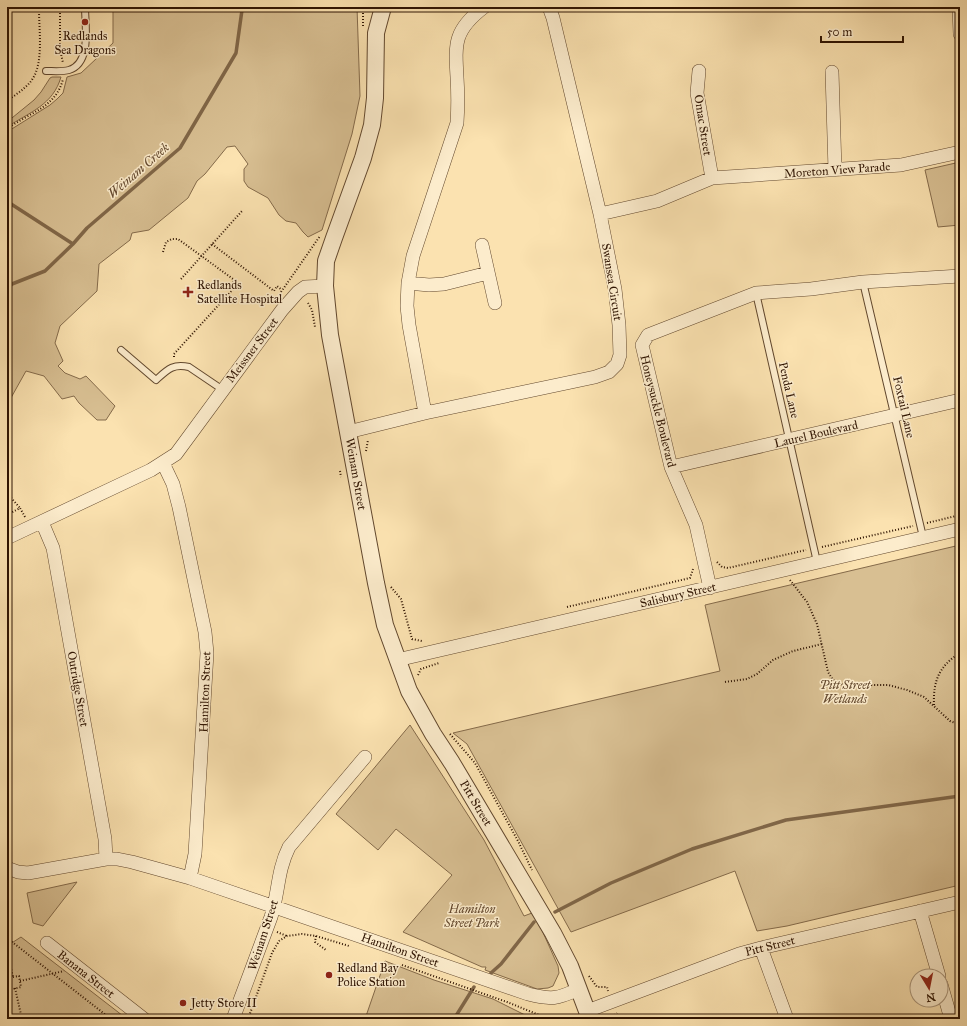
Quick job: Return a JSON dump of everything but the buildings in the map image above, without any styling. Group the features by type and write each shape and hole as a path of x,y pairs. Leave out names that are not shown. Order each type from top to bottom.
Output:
{"street":[{"path":"325,286 326,261 363,158 372,126 375,98 370,31 375,7"},
{"path":"370,31 383,7"},
{"path":"425,413 409,325 407,306 408,283 413,256 457,123 457,43 466,24 474,14 484,7"},
{"name":"Swansea Circuit","path":"348,432 425,413 595,377 609,372 617,364 621,345 616,289 600,214 553,18 549,7"},
{"path":"959,7 960,34"},
{"name":"Omac Street","path":"699,71 698,93 712,178"},
{"path":"832,72 835,170"},
{"name":"Moreton View Parade","path":"600,214 657,201 712,178 901,165 960,152"},
{"path":"482,245 495,303"},
{"path":"408,283 429,285 444,284 488,273"},
{"name":"Honeysuckle Boulevard","path":"710,588 696,525 671,467 642,345 648,335 756,293 811,290 863,282 960,276"},
{"name":"Meissner Street","path":"7,538 140,475 163,463 176,454 282,310 298,292 305,287 325,286"},
{"name":"Weinam Street","path":"325,286 330,335 376,583 385,625 397,660"},
{"name":"Laurel Boulevard","path":"671,467 960,400"},
{"name":"Hamilton Street","path":"163,463 173,484 179,507 205,632 207,653 195,854 190,878"},
{"name":"Outridge Street","path":"42,522 53,548 105,840 106,859"},
{"name":"Salisbury Street","path":"397,660 817,562 921,531 960,529"},
{"name":"Pitt Street","path":"397,660 409,691 433,734 553,933 570,966 579,989"},
{"name":"Weinam Street","path":"233,1019 248,982 274,907 281,866 289,848 365,757"},
{"name":"Hamilton Street","path":"7,868 18,872 28,873 116,858 190,878 528,994 547,999 555,999 579,989"},
{"name":"Pitt Street","path":"588,1015 739,954 960,902"},
{"path":"920,911 937,968"},
{"name":"Banana Street","path":"47,943 144,1019"},
{"path":"762,948 787,1019"},
{"path":"579,989 588,1015"},
{"path":"948,1008 951,1019"}],"lane":[{"path":"46,71 70,69 83,58 85,50 85,7"},
{"name":"Foxtail Lane","path":"863,282 921,531"},
{"name":"Penda Lane","path":"756,293 817,562"},
{"path":"121,350 156,380 168,368 182,365 189,367 223,390"}],"path":[{"path":"363,7 370,31"},
{"path":"7,102 32,80 38,65 39,10"},
{"path":"182,279 242,211"},
{"path":"277,297 320,236"},
{"path":"163,252 166,242 172,239 178,239 233,279 234,287 174,354 175,366"},
{"path":"212,244 274,291 277,286 282,290"},
{"path":"366,453 368,441"},
{"path":"7,493 20,508 25,517 31,515"},
{"path":"7,515 20,508"},
{"path":"717,562 722,567 728,568 814,548 921,531 960,515"},
{"path":"565,608 690,578 694,568"},
{"path":"786,569 791,581 807,602 818,624 828,672 833,680 843,685 888,685 907,690 924,697 950,720 960,725"},
{"path":"390,586 401,599 412,639 423,642"},
{"path":"725,682 747,679 757,674 773,660 793,651 822,644"},
{"path":"934,705 934,690 940,672 952,658 960,653"},
{"path":"417,677 421,669 442,663"},
{"path":"447,729 475,763 518,841 533,873"},
{"path":"248,1019 272,953 279,941 287,936 294,935 316,936 356,949"},
{"path":"316,936 315,942 326,950"},
{"path":"7,938 111,1019"},
{"path":"7,952 13,977"},
{"path":"401,964 500,999 550,1019"},
{"path":"20,981 78,968"},
{"path":"586,973 598,987 607,987 608,991"},
{"path":"19,976 21,987 9,990 7,979 13,977 19,976"},
{"path":"15,988 22,1019"},
{"path":"610,1019 617,1013 616,1011"}],"green space":[{"path":"113,7 357,7 360,96 352,134 322,230 308,237 296,223 286,221 279,215 268,198 248,187 244,181 244,169 248,164 235,146 227,147 205,174 197,181 188,198 149,230 132,233 130,240 99,264 97,291 60,326 55,343 63,361 58,366 65,373 80,379 86,376 115,406 106,420 97,420 79,403 74,396 62,399 44,376 26,371 7,405 7,132 50,105 63,93 67,77 81,73 113,43"},
{"path":"52,77 61,77 52,95 40,107 7,127 7,122 34,100"},
{"path":"960,162 960,225 938,227 925,170"},
{"name":"Pitt Street Wetlands","path":"960,545 960,885 787,926 757,931 735,871 571,932 467,744 453,733 720,671 705,605"},
{"name":"Hamilton Street Park","path":"410,725 484,840 524,916 532,913 541,928 558,966 559,973 553,986 537,989 485,970 486,967 482,967 403,932 452,875 396,829 378,850 336,814"},
{"path":"77,882 43,926 33,923 27,893"},
{"path":"21,937 127,1019 7,1019 7,946"},
{"path":"385,961 434,980 493,999 533,1019 365,1019"}],"waterway":[{"name":"Weinam Creek","path":"7,289 12,284 45,271 87,228 180,148 236,53 242,10 241,7"},
{"path":"8,202 73,244"},
{"path":"555,912 611,883 692,849 786,820 960,796"},
{"path":"491,973 501,964 534,922"},
{"path":"454,1019 474,987"}],"place":[{"name":"Redlands Sea Dragons","path":"85,22"},
{"name":"Redlands Satellite Hospital","path":"188,292"},
{"name":"Redland Bay Police Station","path":"329,975"},
{"name":"Jetty Store II","path":"183,1003"}]}
